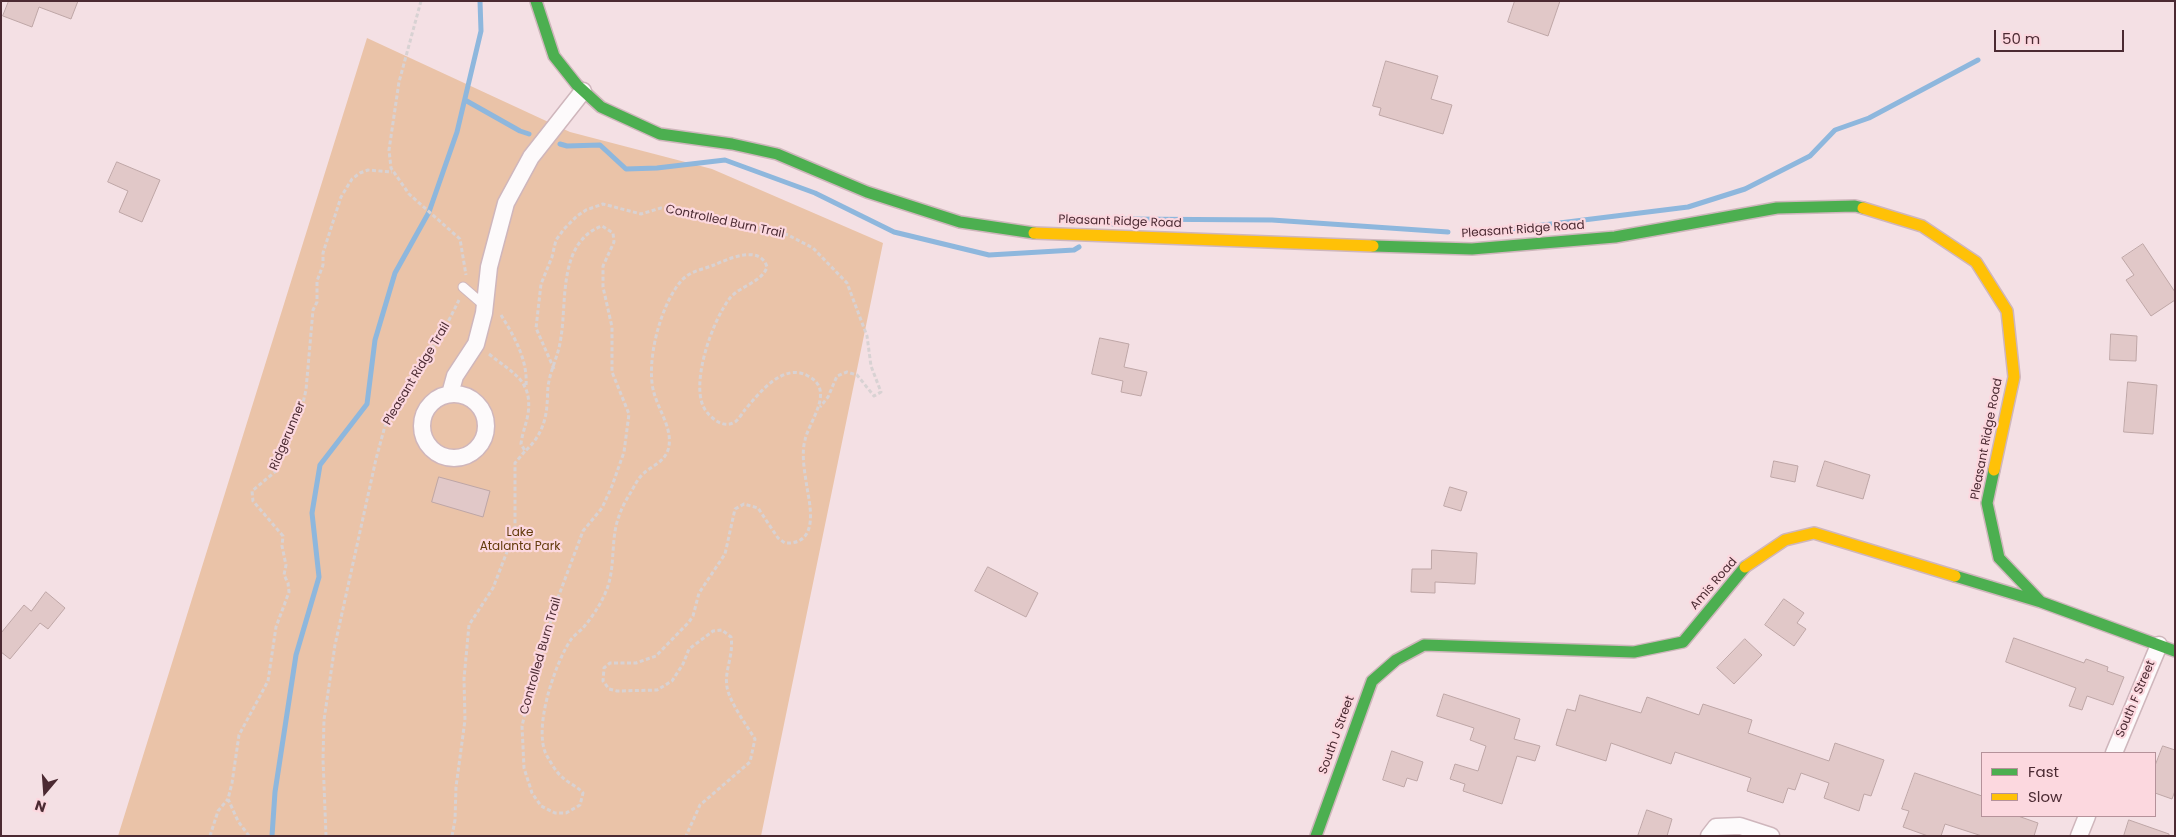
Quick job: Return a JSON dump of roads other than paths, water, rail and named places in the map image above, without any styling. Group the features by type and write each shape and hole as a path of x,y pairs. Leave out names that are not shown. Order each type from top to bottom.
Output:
{"street":[{"name":"Pleasant Ridge Road","path":"536,1 554,56 583,91 601,107 660,134 732,144 777,154 867,192 960,222 1044,234 1472,249 1615,237 1777,208 1855,206 1922,226 1976,262 2007,310 2014,377 1987,502 1999,558 2041,602 2175,651"},
{"path":"450,394 455,376 476,344 486,300 489,267 506,203 531,157 583,91"},
{"name":"Amis Road","path":"1402,655 1424,644 1634,652 1683,642 1742,569 1784,540 1814,533 2041,602"},
{"name":"South F Street","path":"2114,752 2159,645"},
{"name":"South J Street","path":"1316,836 1372,681 1386,665 1402,655"},
{"path":"2079,836 2087,817"},
{"path":"1712,832 1740,826 1771,836"}],"lane":[{"path":"463,287 486,300"}],"waterway":[{"path":"272,836 275,792 296,655 319,577 312,513 320,465 367,404 375,340 395,273 429,212 457,132 481,31 480,1"},
{"path":"1479,233 1688,207 1745,189 1810,156 1835,130 1869,118 1978,60"},
{"path":"465,100 520,131 529,134"},
{"path":"560,144 567,146 600,145 626,169 657,168 725,160 815,193 894,232 989,255 1074,250 1079,247"},
{"path":"1113,224 1120,219 1272,220 1448,232"}],"park label":[{"name":"Lake Atalanta Park","path":"520,540"}]}
